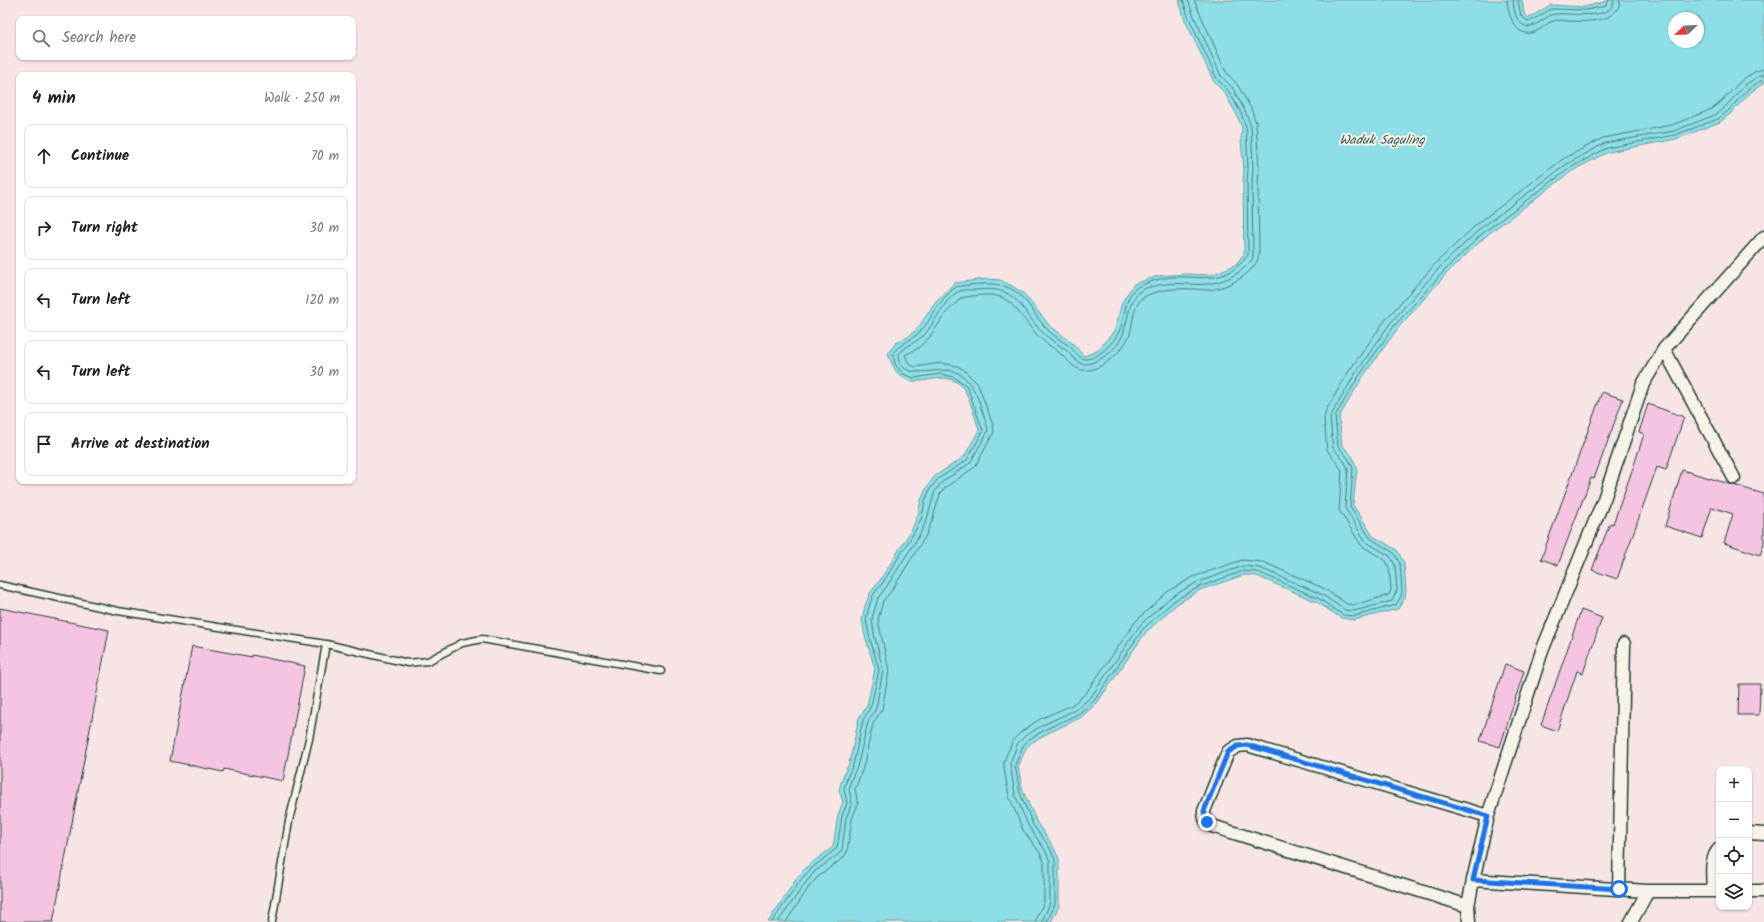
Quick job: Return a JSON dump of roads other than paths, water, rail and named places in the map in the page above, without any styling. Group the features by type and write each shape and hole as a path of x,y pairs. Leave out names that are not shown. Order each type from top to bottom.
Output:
{"street":[{"path":"1488,816 1247,745 1238,746 1228,752 1204,811 1207,822 1212,826 1467,916 1473,880 1488,816 1542,651 1604,499 1642,384 1664,349 1764,237"},
{"path":"1664,349 1734,478"},
{"path":"1619,889 1624,644"},
{"path":"1752,833 1764,834"},
{"path":"1473,880 1648,891 1716,891 1713,859 1716,853"},
{"path":"1631,922 1648,891"},
{"path":"1752,891 1764,891"}],"lane":[{"path":"0,585 118,611 326,644 408,663 428,661 462,643 482,639 661,671"},
{"path":"272,922 290,821 309,739 326,644"}],"water":[{"name":"Waduk Saguling","path":"1179,0 1522,0 1524,14 1529,18 1550,5 1585,7 1611,0 1764,0 1764,83 1751,92 1730,114 1720,122 1676,139 1608,152 1572,171 1487,235 1447,273 1398,328 1362,378 1339,417 1342,445 1352,456 1357,468 1353,505 1373,536 1397,550 1404,563 1406,591 1405,597 1398,609 1354,620 1341,618 1317,602 1257,576 1244,575 1200,590 1177,604 1146,632 1097,703 1080,718 1031,743 1026,748 1018,767 1023,791 1037,823 1053,846 1059,859 1059,906 1051,922 768,922 799,875 809,865 833,847 838,815 843,802 839,790 843,776 849,764 859,718 867,706 875,669 865,636 862,619 870,593 879,582 912,529 918,515 921,500 927,487 935,476 964,457 979,430 966,392 955,381 944,378 913,381 904,378 895,370 888,353 896,343 908,337 918,328 935,303 954,283 987,279 1000,280 1012,286 1023,293 1049,325 1072,343 1084,356 1097,351 1115,330 1122,302 1134,284 1158,276 1185,274 1211,275 1235,265 1244,254 1244,169 1241,141 1242,128 1237,115 1224,92 1214,82 1184,18"}]}
